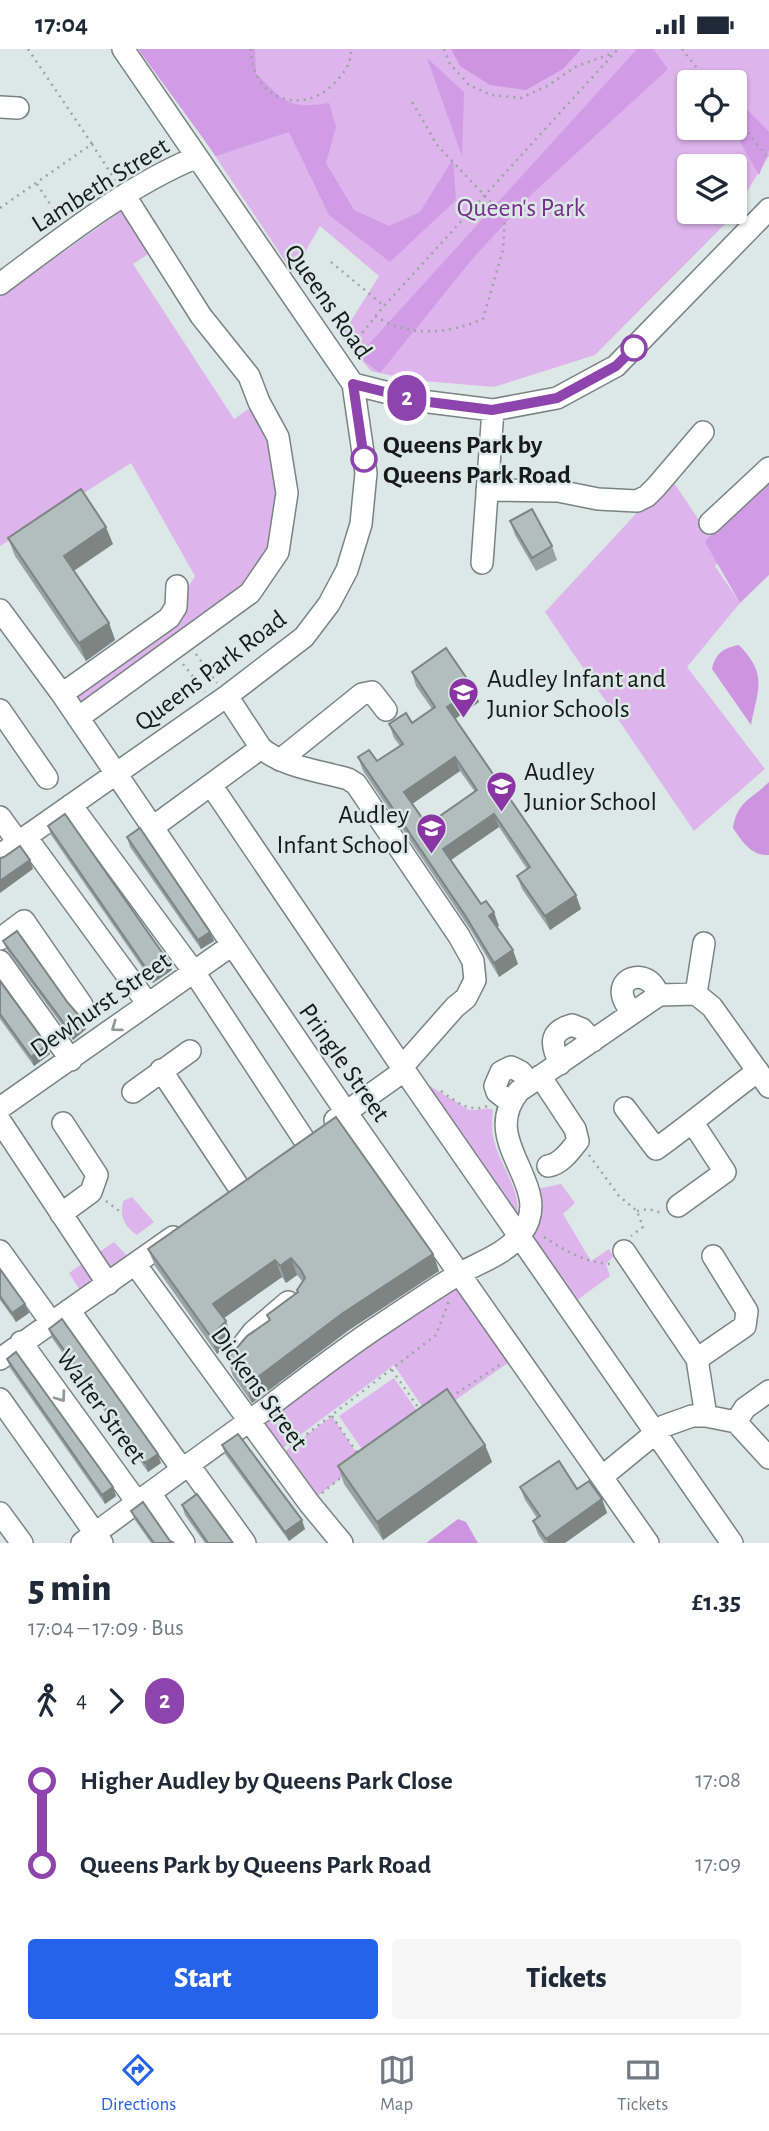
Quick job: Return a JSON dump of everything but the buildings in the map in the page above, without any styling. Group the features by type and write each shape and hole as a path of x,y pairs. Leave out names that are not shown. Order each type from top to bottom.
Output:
{"street":[{"name":"Queens Road","path":"123,49 353,384 421,401 492,410 557,398 616,366 769,209"},
{"name":"Lambeth Street","path":"0,283 69,233 160,173 197,157"},
{"path":"78,718 250,593 278,552 287,493 278,437 258,402 249,376 201,316 125,196"},
{"name":"Queens Park Road","path":"0,855 221,701 304,637 329,604 348,570 361,524 366,473 353,384"},
{"path":"482,563 492,410"},
{"path":"487,490 558,491 598,499 637,501 656,487 703,432"},
{"path":"710,523 769,468"},
{"path":"62,694 169,618 176,607 177,586"},
{"name":"Pringle Street","path":"0,610 62,694 345,1112 648,1543"},
{"path":"280,760 362,694 372,692 386,710"},
{"path":"71,805 194,972 299,1145 403,1068 455,1007 466,998 475,980 473,961 459,936 356,784 348,779 280,760 261,748 221,701"},
{"path":"0,711 47,778"},
{"path":"153,827 261,748"},
{"path":"211,785 403,1068 523,1231 732,1543"},
{"path":"0,817 22,839 148,1004"},
{"path":"0,939 23,921 82,1005"},
{"path":"696,994 705,943"},
{"name":"Dewhurst Street","path":"0,1108 232,946"},
{"path":"0,961 71,1060"},
{"path":"631,1013 622,996 623,986 628,979 636,976 645,978 652,983 659,995"},
{"path":"0,1399 93,1540 143,1498 367,1334 459,1275 504,1250 523,1231 532,1207 524,1178 505,1132 508,1107 519,1091 631,1013 659,995 696,994 712,1007 763,1079 701,1114 656,1149 625,1108"},
{"path":"133,1092 190,1051"},
{"path":"161,1070 240,1188"},
{"path":"535,1080 575,1129 578,1142 565,1157 548,1166"},
{"path":"0,1121 91,1257 102,1287"},
{"path":"61,1214 91,1192 97,1175 63,1123"},
{"path":"678,1206 725,1172 692,1123"},
{"path":"219,1203 261,1173"},
{"path":"8,1346 51,1322 102,1287 142,1266 188,1226"},
{"path":"0,1251 51,1322"},
{"path":"627,1255 697,1359 706,1416"},
{"path":"697,1359 745,1326 747,1311 713,1256"},
{"name":"Dickens Street","path":"142,1266 332,1539"},
{"path":"216,1374 253,1332 297,1295"},
{"path":"69,1310 191,1462 245,1543"},
{"name":"Walter Street","path":"8,1346 184,1543"},
{"path":"736,1422 745,1408 769,1391"},
{"path":"603,1476 664,1426 692,1416 736,1422 769,1458"},
{"path":"0,1513 22,1543"}],"path":[{"path":"28,49 125,196"},
{"path":"251,49 256,73 266,90 281,98 304,101 321,96 337,81 351,62 351,49"},
{"path":"444,49 450,64 469,85 491,95 522,98 547,86 577,66 614,53"},
{"path":"338,362 375,316 618,49"},
{"path":"682,49 699,70"},
{"path":"375,316 391,327 428,332 466,326 483,319 503,250 505,217 437,145 411,100"},
{"path":"747,131 769,159"},
{"path":"0,208 92,145"},
{"path":"37,184 69,233"},
{"path":"331,262 384,306"},
{"path":"179,644 221,701"},
{"path":"179,644 221,701"},
{"path":"438,1090 469,1109 475,1110 493,1104 508,1107"},
{"path":"523,1231 596,1263 615,1265 627,1255 629,1238 643,1227 637,1211 619,1196 578,1142"},
{"path":"637,1211 649,1209 661,1213 678,1206"},
{"path":"276,1458 436,1335 459,1275"},
{"path":"447,1400 516,1355"},
{"path":"392,1370 424,1415"},
{"path":"332,1416 362,1461"},
{"path":"309,1503 352,1469"}],"green space":[{"name":"Queen's Park","path":"144,49 769,49 769,156 747,192 747,154 677,154 677,224 725,224 595,355 494,387 412,380 371,371 341,337 379,276 320,226 293,273"},
{"path":"123,210 151,252 133,264 234,419 259,402 278,437 278,552 222,612 78,718 62,694 169,618 195,576 131,463 0,546 0,297"},
{"path":"670,477 724,557 715,566 740,603 687,667 765,769 694,831 545,612"},
{"path":"422,1081 469,1110 493,1110 494,1140 517,1200 516,1219"},
{"path":"561,1184 575,1203 563,1214 591,1261 609,1249 613,1257 606,1264 610,1276 569,1306 520,1235 527,1191"},
{"path":"132,1197 154,1222 137,1235 128,1228 122,1216 123,1201"},
{"path":"114,1242 135,1264 86,1299 69,1273"},
{"path":"459,1275 515,1358 430,1418 394,1365 276,1453 253,1423"},
{"path":"394,1378 419,1414 364,1452 339,1416"},
{"path":"332,1416 362,1461 309,1503 276,1458"}],"shaded area":[{"path":"138,49 255,49 256,73 280,97 295,104 329,103 336,127 326,163 354,210 389,226 420,212 453,159 456,200 390,262 329,215 289,132 216,156"},
{"path":"451,49 581,49 563,69 526,90 490,85 460,66"},
{"path":"637,49 653,49 668,69 532,194 474,257 380,373 358,356"},
{"path":"427,58 464,92 462,156"},
{"path":"747,109 769,132 769,150 759,175 739,140 747,140"},
{"path":"769,465 769,575 740,603 705,542"},
{"path":"739,645 754,665 757,674 758,691 751,725 712,669 721,652"},
{"path":"769,782 769,855 763,855 744,843 733,828 742,806"},
{"path":"458,1519 466,1522 478,1543 426,1543"}],"bus line":[{"name":"2","path":"364,459 353,384 421,401 492,410 557,398 616,366 634,348"}],"place":[{"name":"Queens Park by Queens Park Road","path":"364,459"},
{"name":"Audley Infant and Junior Schools","path":"464,720"},
{"name":"Audley Junior School","path":"501,813"},
{"name":"Audley Infant School","path":"432,856"}]}
